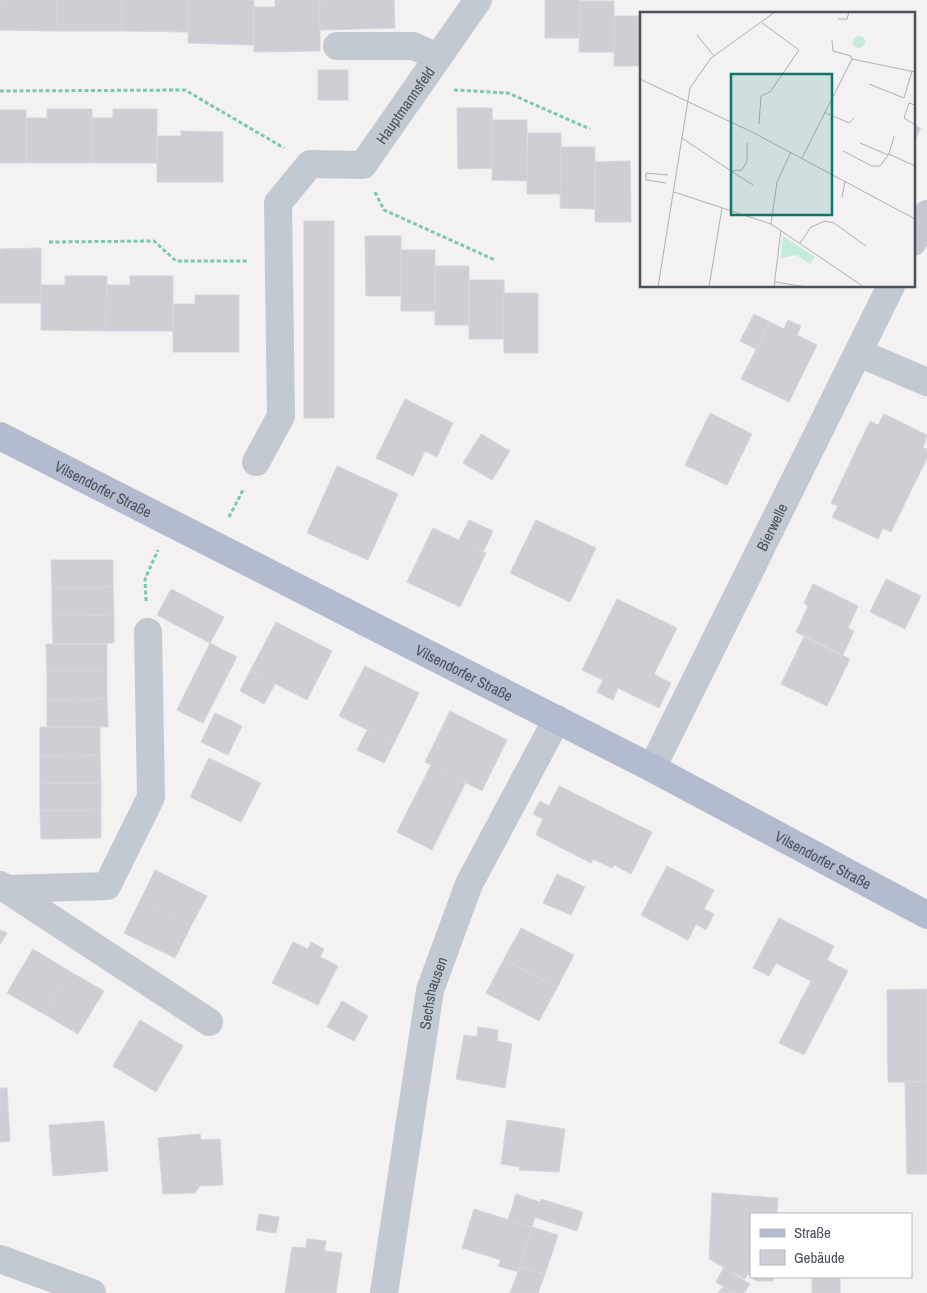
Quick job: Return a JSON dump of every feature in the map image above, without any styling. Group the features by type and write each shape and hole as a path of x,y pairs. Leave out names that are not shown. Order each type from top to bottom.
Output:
{"main road":[{"name":"Vilsendorfer Straße","path":"0,436 652,768 927,915"}],"street":[{"name":"Hauptmannsfeld","path":"363,166 478,0"},
{"path":"337,46 412,46 438,57"},
{"path":"256,462 281,416 278,203 310,164 363,166"},
{"path":"914,240 927,214"},
{"name":"Bierwelle","path":"652,768 890,288"},
{"path":"859,353 927,382"},
{"path":"3,887 107,886 151,797 148,632"},
{"name":"Sechshausen","path":"384,1293 430,990 469,884 557,719"},
{"path":"3,887 209,1022"},
{"path":"0,1259 92,1293"}],"path":[{"path":"417,87 508,93 590,129"},
{"path":"0,91 185,90 253,128 310,164"},
{"path":"363,166 384,210 495,260"},
{"path":"49,242 154,241 176,261 278,262"},
{"path":"214,544 256,462"},
{"path":"148,632 144,579 170,522"}],"building":[{"path":"0,0 57,0 56,31 0,30"},
{"path":"57,0 122,0 122,31 56,31"},
{"path":"122,0 189,0 188,32 122,31"},
{"path":"189,0 254,0 254,45 188,43"},
{"path":"275,0 320,0 320,51 254,52 254,7 275,7"},
{"path":"320,0 394,0 395,28 320,30"},
{"path":"545,0 580,0 579,38 545,38"},
{"path":"580,1 614,1 614,52 579,52"},
{"path":"614,16 640,16 640,66 614,66"},
{"path":"318,70 348,70 348,100 318,100"},
{"path":"457,108 492,108 493,168 458,169"},
{"path":"47,109 92,109 92,163 26,163 26,118 47,118"},
{"path":"113,109 157,109 157,163 92,163 92,118 113,118"},
{"path":"0,110 26,110 26,163 0,163"},
{"path":"493,120 527,120 527,181 492,180"},
{"path":"914,124 921,128 914,142"},
{"path":"181,131 223,132 223,182 157,182 157,136 181,136"},
{"path":"528,133 561,133 561,194 527,194"},
{"path":"561,147 595,147 595,209 560,208"},
{"path":"630,161 631,222 595,222 595,162"},
{"path":"304,221 334,221 334,418 304,418"},
{"path":"365,236 401,236 401,296 366,296"},
{"path":"41,248 41,303 0,303 0,249"},
{"path":"401,250 435,250 435,311 401,311"},
{"path":"435,266 469,266 469,325 435,325"},
{"path":"65,276 107,276 106,331 41,330 41,285 65,285"},
{"path":"130,276 173,276 173,331 106,331 107,285 130,285"},
{"path":"469,280 504,280 504,339 469,339"},
{"path":"503,293 538,293 538,353 504,353"},
{"path":"195,295 239,295 239,352 173,352 173,304 195,304"},
{"path":"754,314 770,322 756,349 740,341"},
{"path":"788,320 801,326 797,335 817,345 789,402 741,379 770,322 784,329"},
{"path":"405,399 453,423 437,457 425,451 413,476 376,458"},
{"path":"710,413 752,434 727,485 685,465"},
{"path":"884,414 927,435 923,448 927,449 927,458 891,532 883,528 878,539 832,517 838,506 831,503 870,421 878,425"},
{"path":"481,434 510,451 492,480 463,463"},
{"path":"337,466 398,494 368,560 307,533"},
{"path":"469,520 493,531 483,552 459,540"},
{"path":"536,520 596,548 570,602 510,573"},
{"path":"433,528 486,553 460,607 407,582"},
{"path":"51,560 113,560 113,587 52,588"},
{"path":"886,579 921,596 905,629 870,612"},
{"path":"813,584 858,606 848,628 854,631 843,655 796,632 808,606 804,603"},
{"path":"113,587 114,615 52,616 52,588"},
{"path":"171,589 224,617 210,643 157,615"},
{"path":"617,599 677,628 654,674 671,683 659,708 618,688 613,700 597,692 603,680 582,670"},
{"path":"114,615 114,643 53,644 52,616"},
{"path":"276,622 332,651 307,700 250,671"},
{"path":"804,637 850,659 827,706 781,684"},
{"path":"210,643 237,657 203,723 177,710"},
{"path":"46,644 107,644 107,672 47,672"},
{"path":"365,666 419,693 394,743 339,716"},
{"path":"250,671 275,684 264,704 240,691"},
{"path":"47,672 107,672 107,699 47,700"},
{"path":"107,699 108,727 47,727 47,700"},
{"path":"450,711 507,740 482,791 425,762"},
{"path":"215,713 242,726 228,755 201,742"},
{"path":"40,727 100,727 100,755 40,756"},
{"path":"367,730 394,743 384,763 357,750"},
{"path":"100,755 101,783 40,783 40,756"},
{"path":"209,758 261,783 241,822 190,797"},
{"path":"431,765 466,782 432,850 397,832"},
{"path":"40,783 101,783 101,810 40,811"},
{"path":"559,786 652,832 631,874 614,865 612,868 593,859 591,863 536,835 543,819 533,814 540,801 549,806"},
{"path":"101,810 101,838 41,839 40,811"},
{"path":"667,866 714,890 704,909 714,914 706,930 696,924 688,940 641,915"},
{"path":"155,870 207,896 191,926 140,901"},
{"path":"557,874 585,887 571,915 543,903"},
{"path":"140,901 191,926 175,958 124,933"},
{"path":"779,918 834,946 827,960 848,971 804,1055 779,1043 811,981 776,963 769,976 753,968"},
{"path":"521,928 574,955 557,988 504,959"},
{"path":"0,930 7,933 0,945"},
{"path":"293,942 308,949 311,942 324,949 320,957 338,966 318,1005 272,983"},
{"path":"33,949 69,971 44,1014 7,993"},
{"path":"504,959 557,988 539,1021 486,993"},
{"path":"69,971 104,991 78,1034 44,1014"},
{"path":"927,989 927,1082 888,1082 887,990"},
{"path":"342,1001 368,1016 354,1041 327,1027"},
{"path":"140,1020 183,1046 156,1092 113,1066"},
{"path":"478,1027 498,1030 497,1041 512,1044 505,1088 456,1079 464,1035 477,1037"},
{"path":"905,1082 927,1082 927,1174 907,1174"},
{"path":"0,1088 7,1088 10,1141 0,1142"},
{"path":"507,1120 565,1129 559,1172 519,1170 520,1167 501,1164"},
{"path":"104,1121 108,1171 53,1176 49,1125"},
{"path":"200,1134 201,1140 220,1139 223,1185 200,1186 195,1193 163,1194 158,1138"},
{"path":"712,1193 778,1198 777,1213 750,1213 750,1275 748,1274 745,1279 709,1259"},
{"path":"516,1194 540,1202 532,1227 508,1220"},
{"path":"541,1199 583,1212 577,1231 534,1217"},
{"path":"474,1209 532,1227 518,1272 498,1266 501,1260 462,1248"},
{"path":"259,1214 279,1217 276,1233 256,1230"},
{"path":"532,1227 558,1235 545,1274 520,1267"},
{"path":"307,1239 326,1241 324,1251 342,1253 336,1293 285,1293 292,1247 306,1248"},
{"path":"520,1267 545,1274 538,1293 510,1293"},
{"path":"724,1267 750,1284 744,1293 734,1293 716,1282"},
{"path":"753,1278 773,1278 773,1281 756,1281"},
{"path":"812,1278 840,1278 840,1293 812,1293"},
{"path":"723,1287 734,1293 718,1293"}]}
